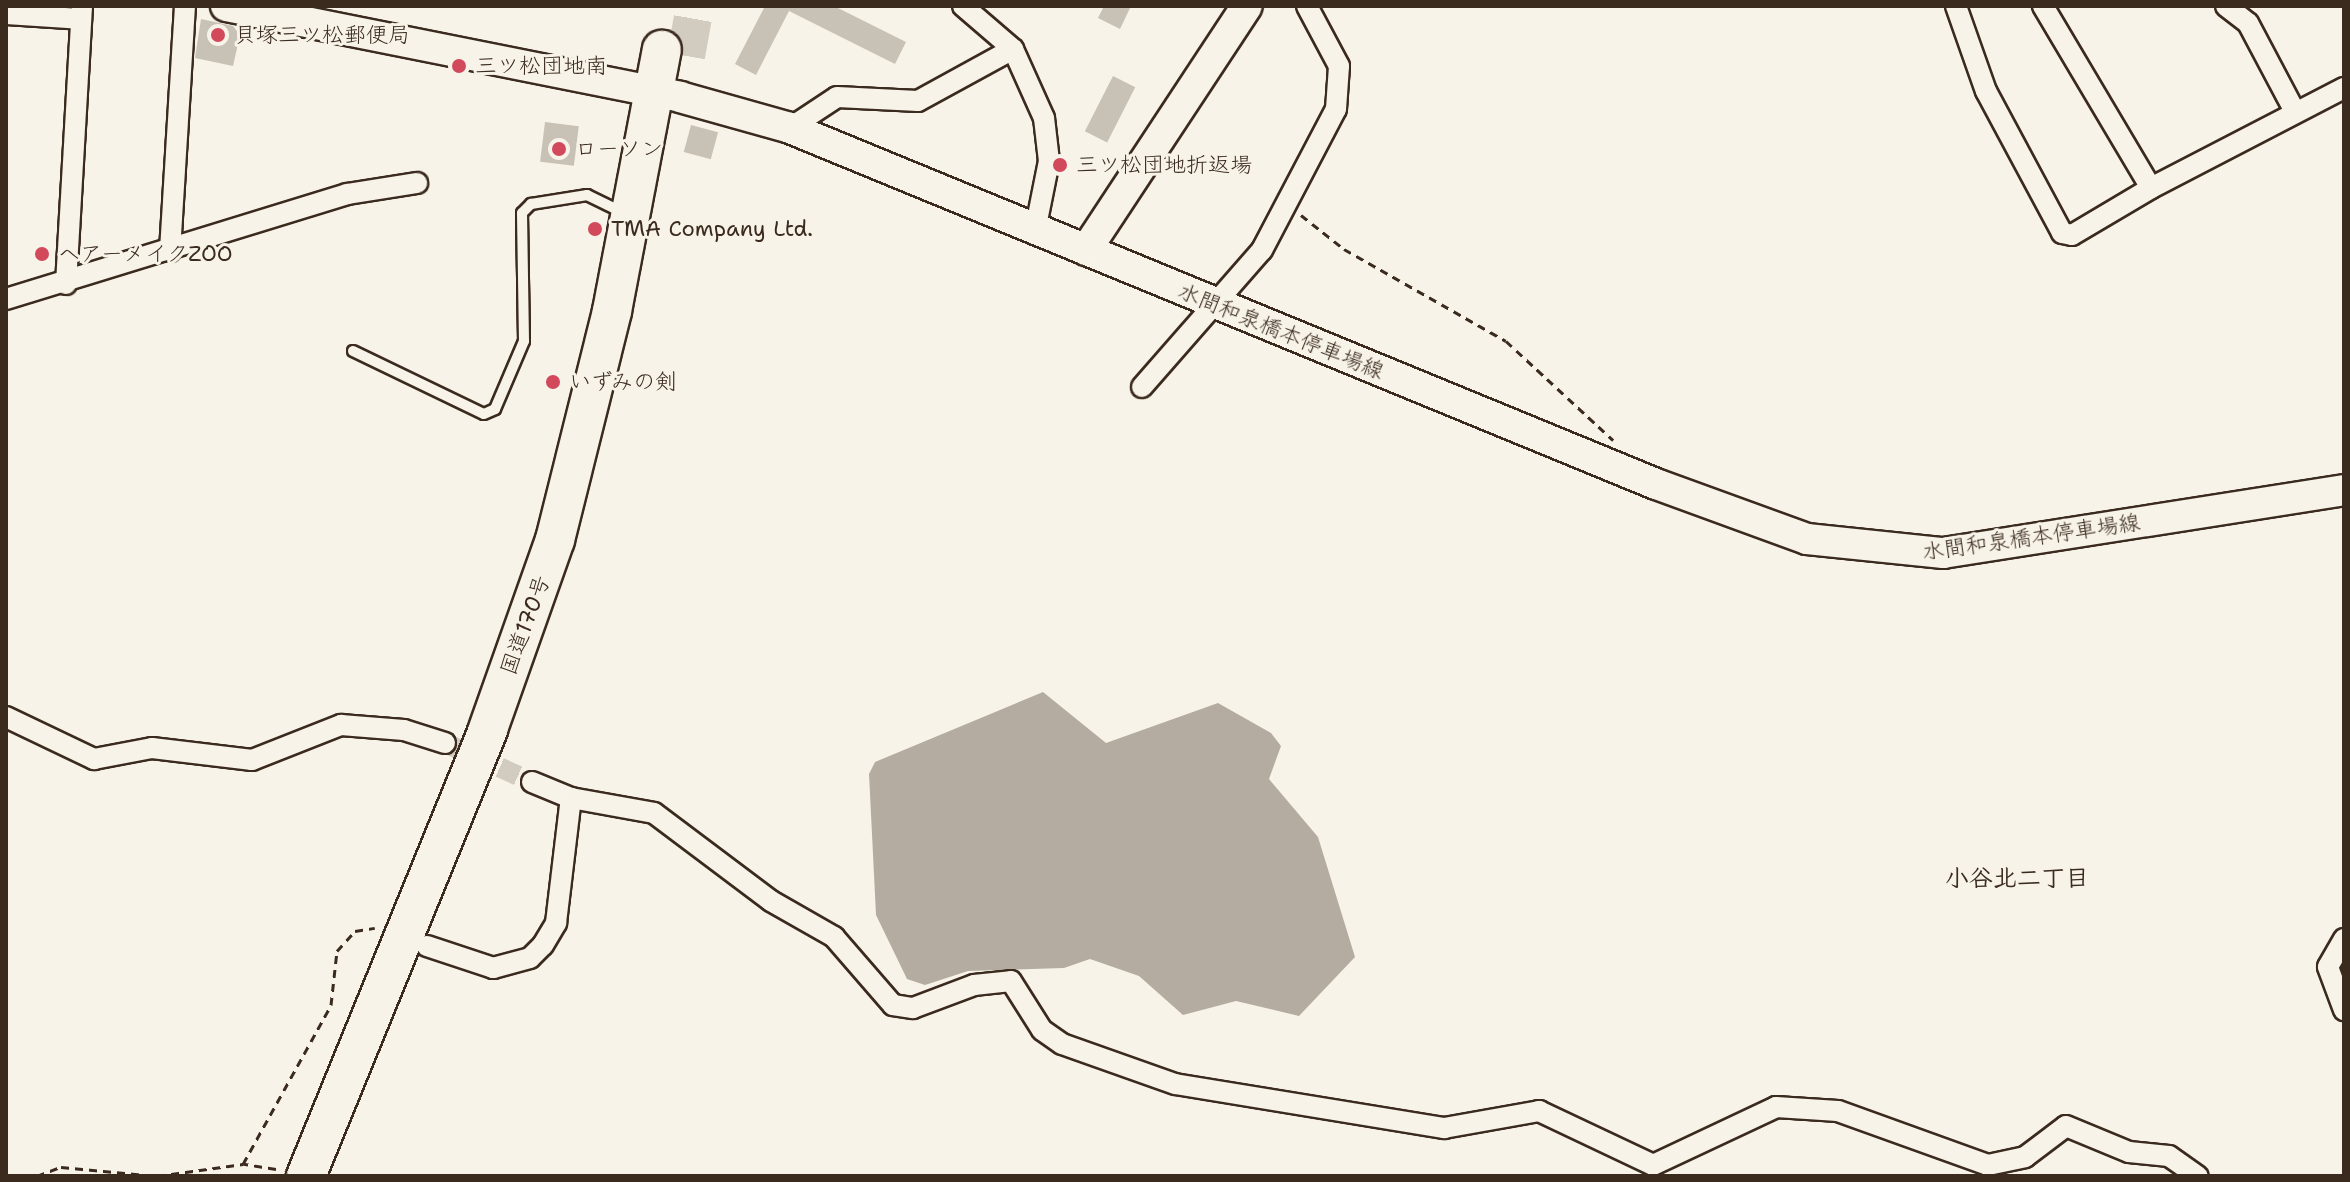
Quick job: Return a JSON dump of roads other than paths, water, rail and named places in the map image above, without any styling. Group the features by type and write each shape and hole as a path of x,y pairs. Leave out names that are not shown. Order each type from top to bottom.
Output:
{"highway":[{"name":"国道170号","path":"291,1172 416,940 585,519 674,53"},
{"name":"国道170号","path":"332,1176 555,540 631,217 668,95"}],"main road":[{"name":"水間和泉橋本停車場線","path":"226,6 668,95 790,128 1035,231 1757,524 1839,546 1943,553 2344,490"},
{"path":"1086,250 1247,6"}],"street":[{"path":"170,251 185,6"},
{"path":"963,6 1013,49 1044,118 1049,161 1035,231"},
{"path":"1142,387 1217,305 1288,209 1343,85 1307,6"},
{"path":"1956,6 1986,91 2062,233 2072,235 2294,110 2344,88"},
{"path":"2043,6 2151,188"},
{"path":"2226,6 2248,23 2294,110"},
{"path":"6,14 81,12 66,284"},
{"path":"790,128 837,97 918,101 1013,49"},
{"path":"6,299 66,284 347,194 417,183"},
{"path":"6,717 94,759 152,748 252,760 341,725 404,730 445,743"},
{"path":"532,782 571,798 654,813 771,901 834,937 893,1005 913,1008 974,985 1011,981 1042,1030 1062,1044 1175,1084 1444,1128 1539,1111 1653,1165 1776,1107 1838,1111 1988,1165 2025,1157 2066,1126 2129,1152 2169,1156 2198,1176"},
{"path":"416,940 493,968 530,958 543,945 556,923 571,798"},
{"path":"2344,939 2328,967 2344,1010"}],"lane":[{"path":"353,351 484,414 495,409 524,341 522,213 531,204 587,195 631,217"}],"tunnel":[{"path":"686,56 695,6"},
{"path":"445,743 532,782"}],"place":[{"name":"貝塚三ツ松郵便局","path":"218,35"},
{"name":"三ツ松団地南","path":"459,66"},
{"name":"ローソン","path":"559,149"},
{"name":"三ツ松団地折返場","path":"1060,165"},
{"name":"TMA Company Ltd.","path":"595,229"},
{"name":"ヘアーメイクZOO","path":"42,254"},
{"name":"いずみの剣","path":"553,382"}],"district":[{"name":"小谷北二丁目","path":"2017,879"}]}
